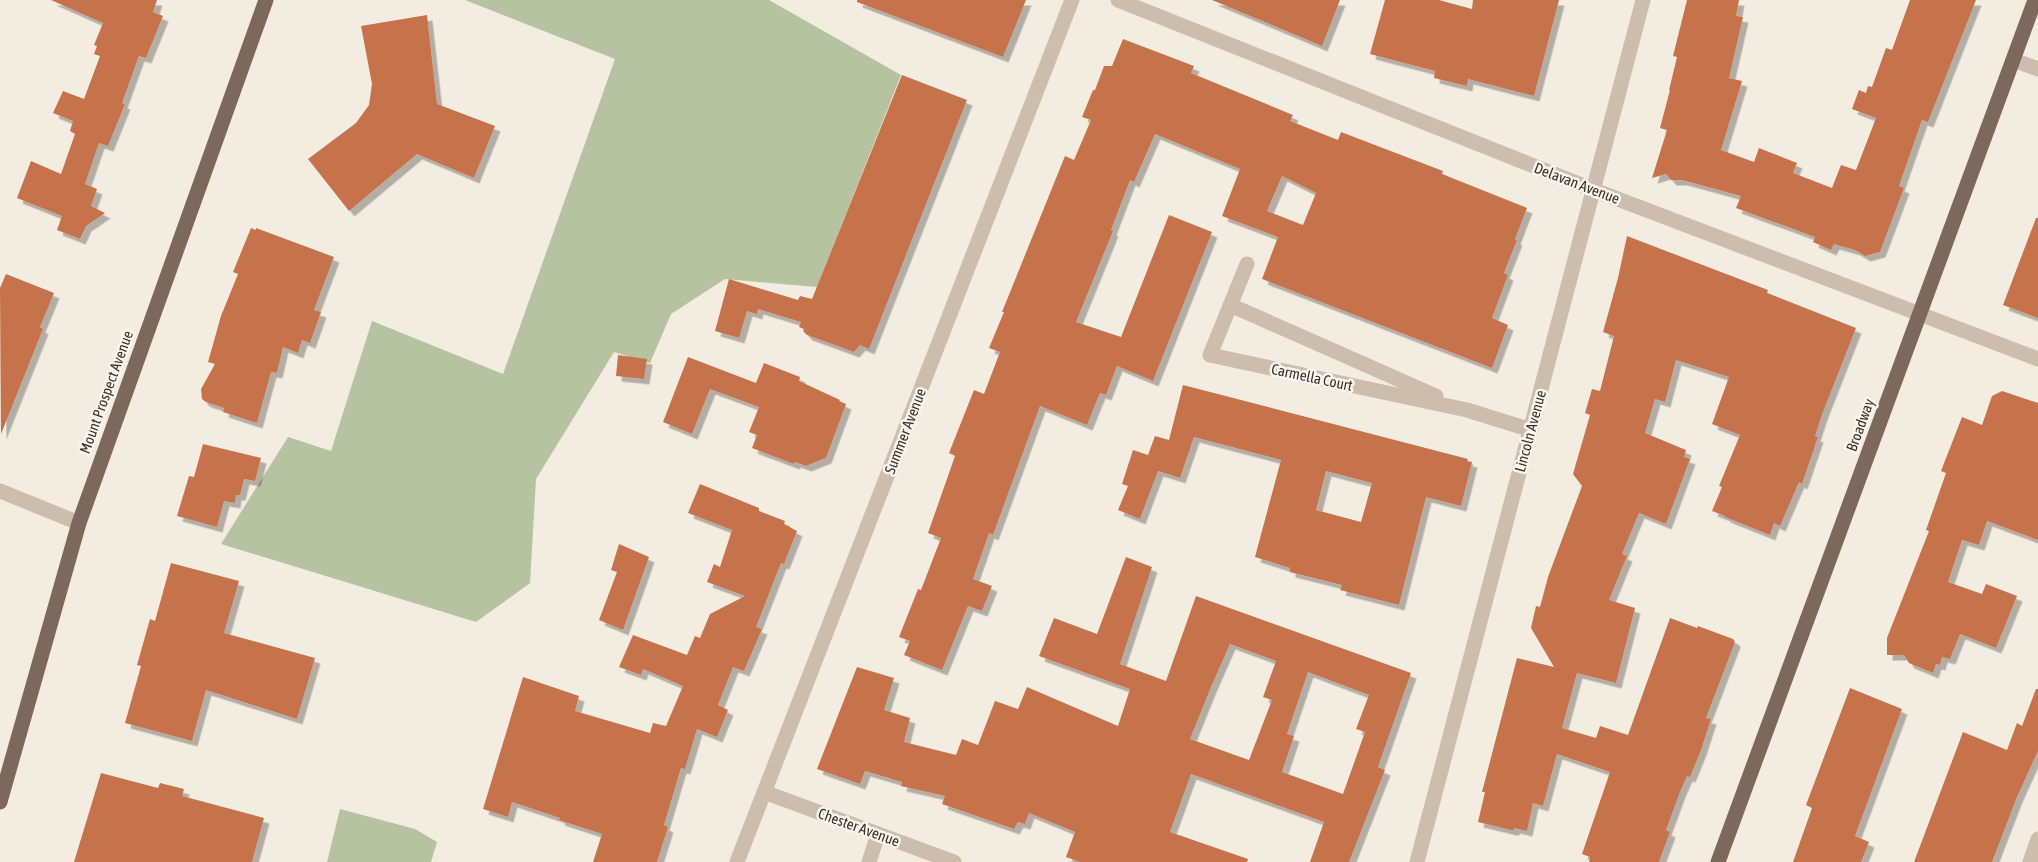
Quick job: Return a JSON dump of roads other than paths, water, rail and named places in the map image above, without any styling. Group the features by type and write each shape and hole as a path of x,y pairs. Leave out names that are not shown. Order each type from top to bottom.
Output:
{"main road":[{"name":"Mount Prospect Avenue","path":"0,802 78,523 266,0"},
{"name":"Broadway","path":"1718,862 2035,0"}],"street":[{"name":"Summer Avenue","path":"737,862 1072,0"},
{"name":"Delavan Avenue","path":"1118,0 1594,190 2038,360"},
{"name":"Lincoln Avenue","path":"1417,862 1644,0"},
{"path":"2013,60 2038,69"},
{"name":"Carmella Court","path":"1247,264 1210,355 1467,410 1531,430"},
{"name":"Carmella Court","path":"1230,305 1467,410"},
{"path":"0,491 78,523"},
{"name":"Chester Avenue","path":"764,792 954,862"},
{"path":"870,862 878,834"},
{"path":"2030,862 2038,840"}]}
